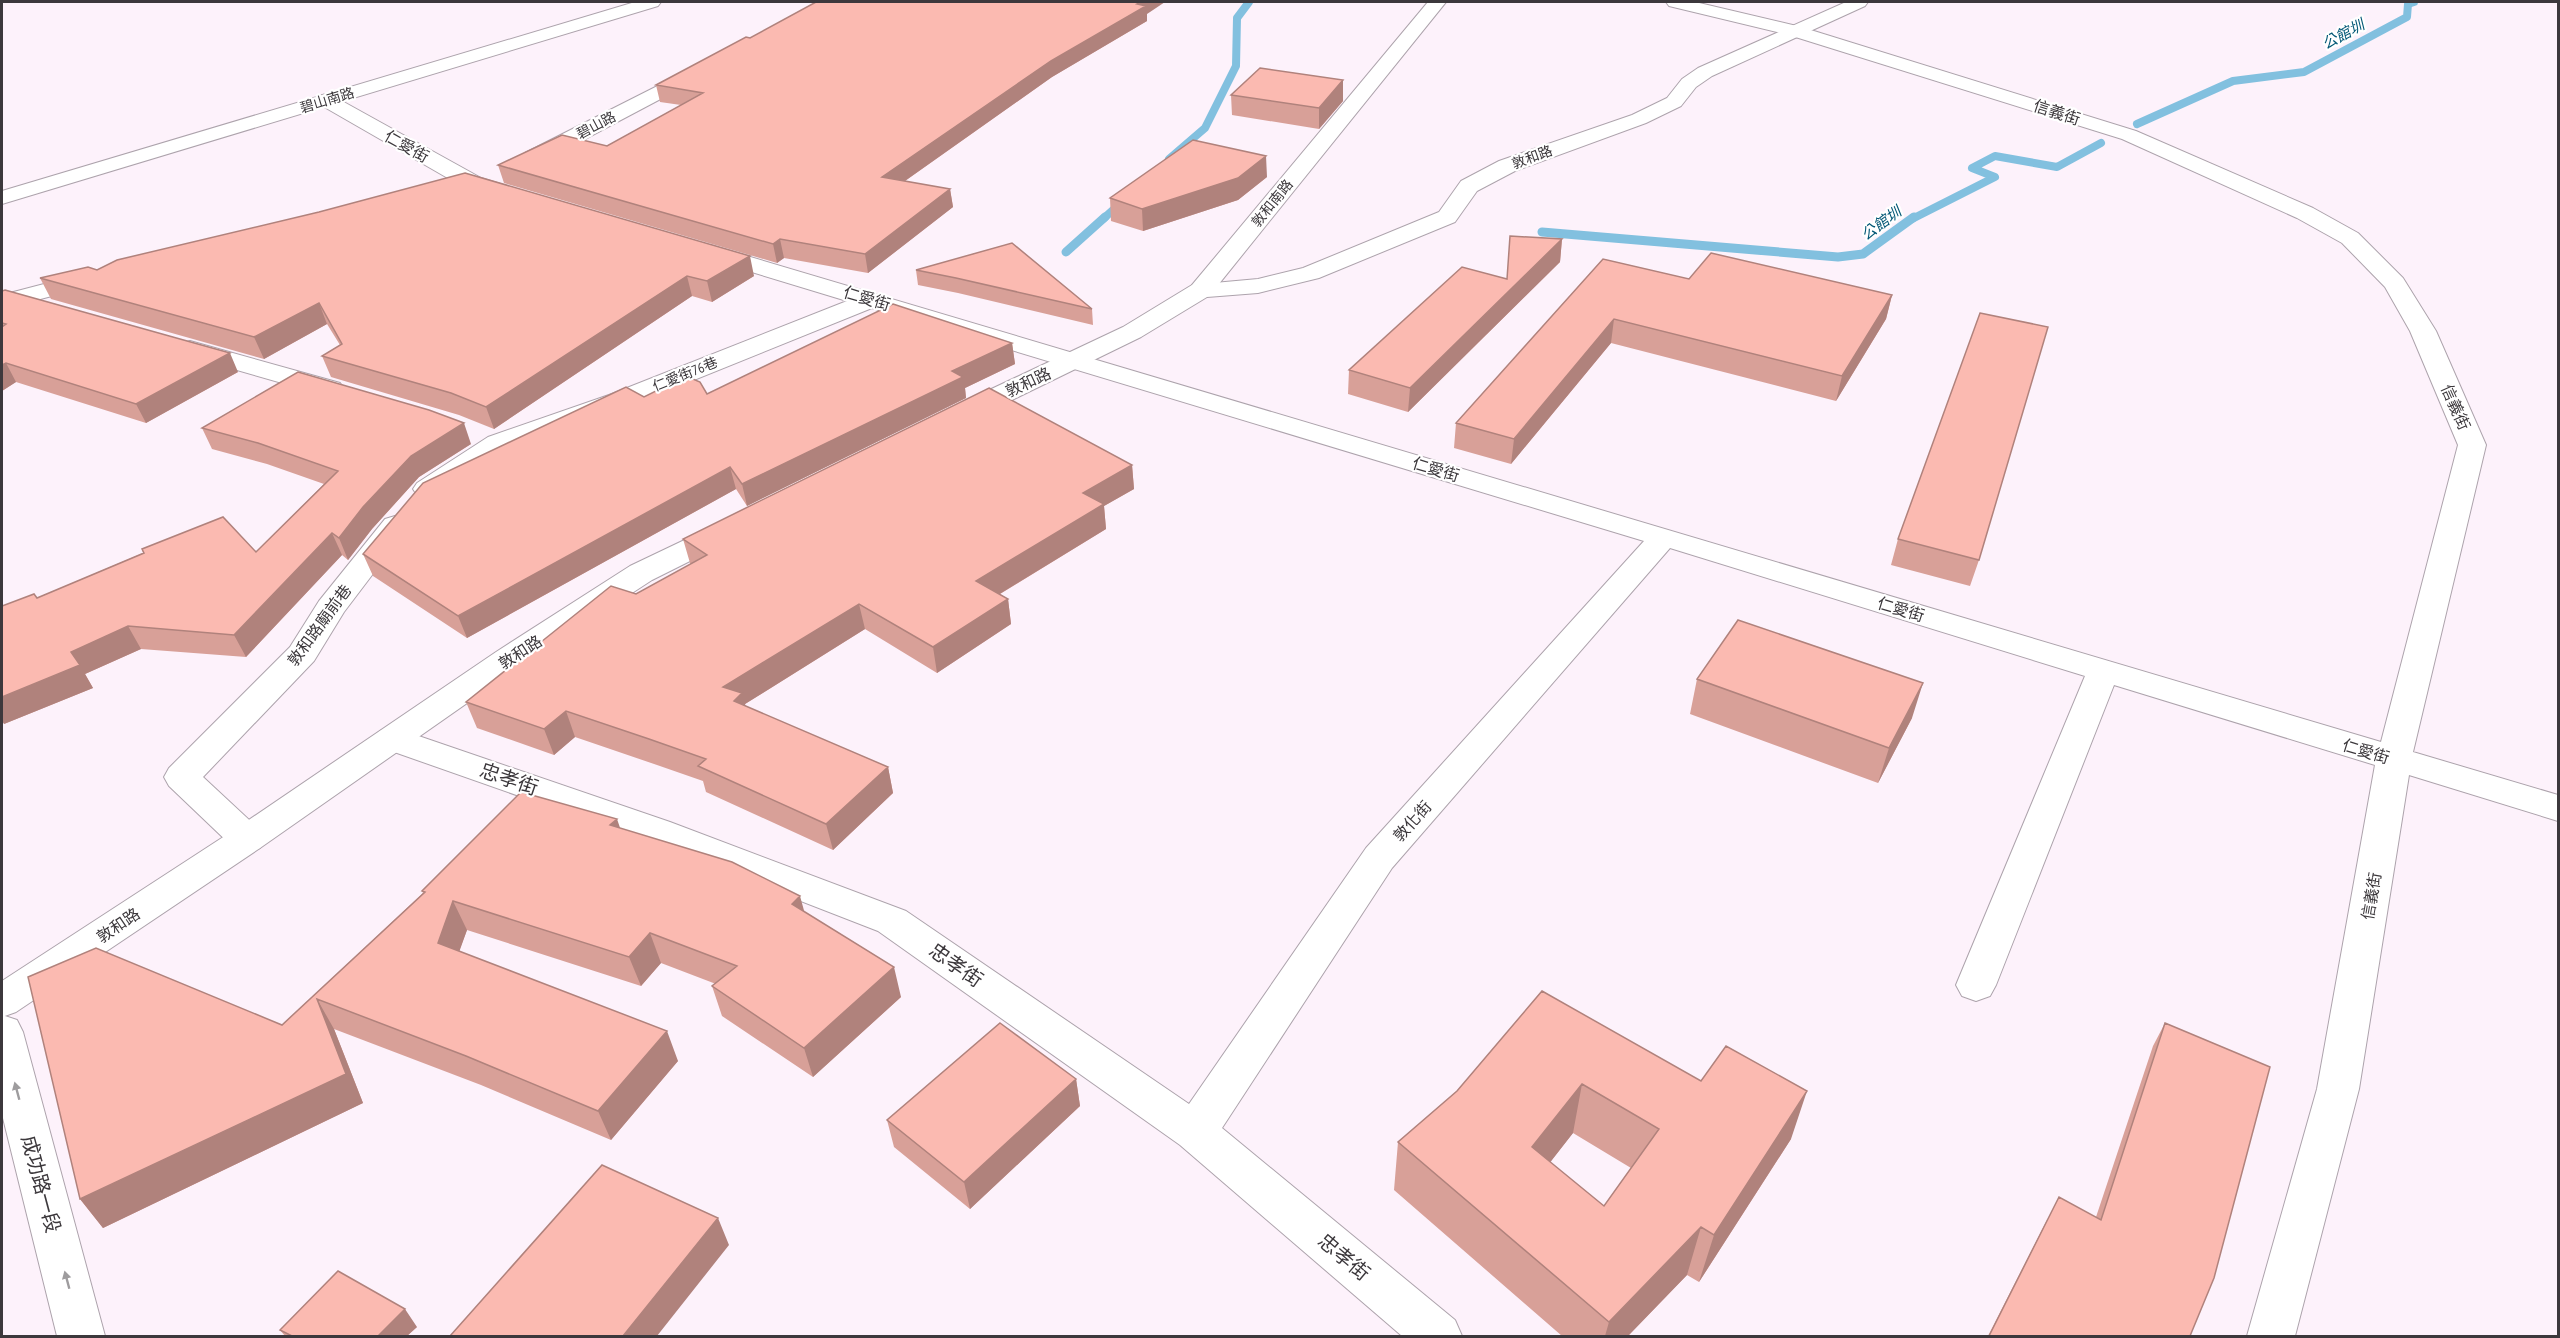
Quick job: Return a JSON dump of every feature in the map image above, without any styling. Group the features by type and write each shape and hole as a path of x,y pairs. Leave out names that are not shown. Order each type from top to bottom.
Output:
{"street":[{"name":"碧山南路","path":"2,198 652,2"},
{"name":"敦和南路","path":"1072,362 1132,332 1202,290 1437,2"},
{"name":"信義街","path":"1675,2 1795,31 2129,135 2305,213 2350,237 2395,284 2423,332 2472,444 2394,759 2338,1089 2271,1336"},
{"name":"敦和路","path":"1202,290 1258,286 1311,273 1447,217 1469,186 1507,166 1639,119 1674,102 1689,84 1706,72 1859,2"},
{"name":"碧山路","path":"440,192 473,183 561,144 720,60"},
{"name":"仁愛街","path":"326,100 473,183 518,196"},
{"name":"仁愛街","path":"687,246 1664,537 2559,808"},
{"path":"7,300 113,273"},
{"path":"7,300 59,312"},
{"name":"仁愛街76巷","path":"498,443 618,401 871,300"},
{"path":"162,341 351,394"},
{"name":"敦和路","path":"937,425 1072,362"},
{"path":"468,431 498,443"},
{"name":"敦和路廟前巷","path":"247,839 182,777 302,654 330,608 385,536 431,485 498,443"},
{"name":"敦和路","path":"2,1001 247,839 508,659 641,573 753,517"},
{"name":"敦化街","path":"1195,1132 1378,858 1664,537"},
{"path":"1976,985 2103,670"},
{"name":"忠孝街","path":"392,739 657,831 892,921 1195,1132 1438,1336"},
{"name":"成功路一段","path":"2,1032 81,1336"}],"building":[{"path":"816,2 1141,2 1137,4 1146,6 1051,61 882,177 950,189 865,254 780,239 773,244 498,165 562,135 607,146 703,93 656,85"},
{"path":"1260,68 1343,80 1319,108 1231,95"},
{"path":"1193,140 1266,156 1238,178 1142,209 1110,198"},
{"path":"465,173 750,256 707,281 687,276 486,407 451,393 322,356 342,344 319,303 254,337 40,278 88,267 97,270 117,260 319,212"},
{"path":"1510,236 1562,239 1410,388 1349,370 1462,267 1507,279"},
{"path":"1012,243 1092,309 916,270"},
{"path":"1711,253 1892,295 1842,376 1614,319 1514,439 1456,423 1603,259 1689,279"},
{"path":"2,291 230,353 136,404 6,363 2,365 2,327 6,324 2,323"},
{"path":"893,304 1012,343 952,371 963,377 742,484 730,467 458,616 363,554 423,483 626,387 644,397 686,376 700,382 707,394"},
{"path":"1980,313 2048,327 1979,560 1898,539"},
{"path":"298,372 429,410 464,423 411,456 363,507 339,538 332,533 234,635 128,626 71,652 80,665 2,697 2,606 34,594 37,598 144,553 142,549 223,517 256,552 338,471 258,443 202,428"},
{"path":"989,388 1132,465 1083,493 1104,504 976,581 1008,599 933,647 859,604 723,687 742,693 734,701 888,767 826,824 698,766 706,759 649,739 566,711 544,729 466,702 611,586 636,594 707,555 683,539"},
{"path":"1738,620 1923,683 1889,748 1697,679"},
{"path":"521,792 617,819 610,825 732,862 800,896 792,904 894,967 804,1048 712,986 737,966 650,933 629,957 453,901 438,943 667,1031 598,1111 466,1056 317,999 346,1074 80,1199 28,977 96,948 282,1025 425,892 422,891"},
{"path":"1542,991 1701,1081 1726,1046 1807,1091 1714,1235 1701,1227 1609,1322 1398,1142 1457,1091","holes":["1582,1084 1659,1129 1604,1206 1532,1147"]},
{"path":"1000,1023 1076,1079 964,1182 887,1120"},
{"path":"2165,1023 2270,1067 2214,1278 2190,1336 1989,1336 2059,1197 2101,1220"},
{"path":"602,1165 718,1218 623,1336 450,1336"},
{"path":"338,1271 405,1309 378,1336 292,1336 280,1330"}],"waterway":[{"path":"1169,159 1205,128 1236,66 1237,18 1249,2"},
{"name":"公館圳","path":"2137,124 2233,81 2304,72 2407,17 2408,4 2414,2"},
{"name":"公館圳","path":"1912,219 1995,177 1972,168 1995,156 2057,167 2101,143"},
{"path":"1103,219 1123,201"},
{"path":"1066,252 1105,217"},
{"name":"公館圳","path":"1542,232 1838,257 1863,254 1914,217"}]}
